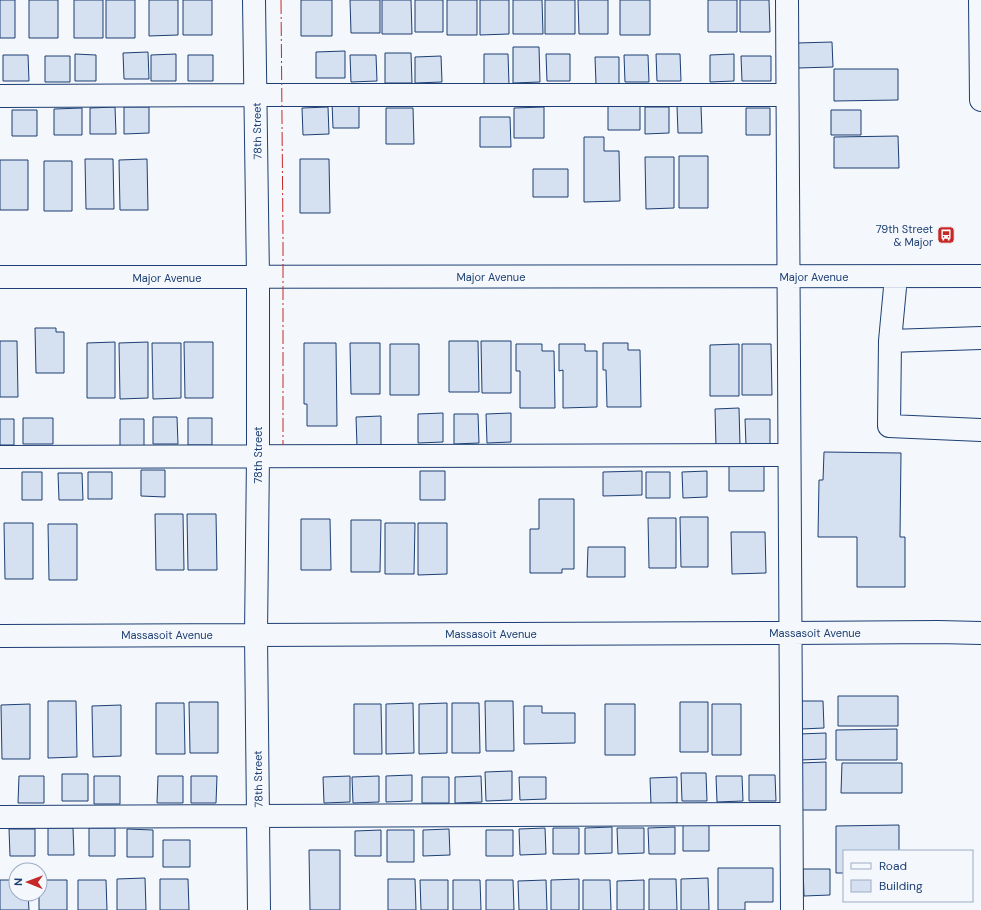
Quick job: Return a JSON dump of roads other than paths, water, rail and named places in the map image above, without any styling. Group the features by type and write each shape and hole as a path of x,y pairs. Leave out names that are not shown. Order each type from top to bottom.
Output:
{"street":[{"name":"78th Street","path":"254,0 258,278 256,635 259,910"},
{"path":"787,0 792,910"},
{"path":"980,0 981,100"},
{"path":"0,96 788,95"},
{"name":"Major Avenue","path":"0,278 981,276"},
{"path":"896,277 890,341 889,426 981,430"},
{"path":"890,341 981,338"},
{"path":"0,457 790,455"},
{"name":"Massasoit Avenue","path":"0,636 981,633"},
{"path":"0,817 791,814"}],"place":[{"name":"79th Street & Major","path":"946,235"}]}
